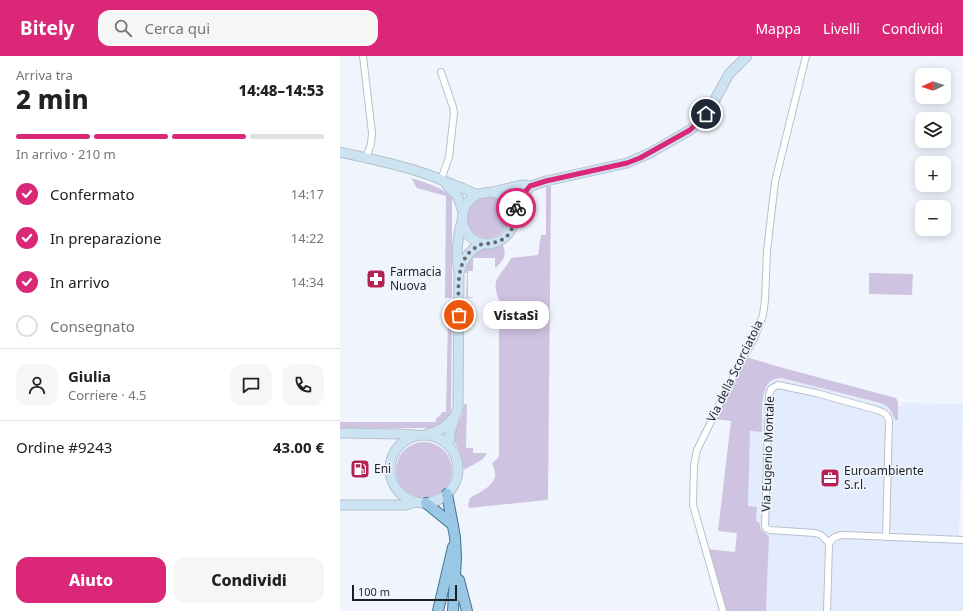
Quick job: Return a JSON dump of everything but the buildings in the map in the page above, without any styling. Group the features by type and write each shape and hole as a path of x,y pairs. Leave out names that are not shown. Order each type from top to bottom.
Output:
{"main road":[{"path":"447,494 455,538 457,567 467,611"},
{"path":"426,503 453,526"},
{"path":"438,611 455,538"},
{"path":"453,611 457,567"}],"street":[{"path":"363,56 372,133 371,144 366,158"},
{"path":"449,446 450,433 457,413 459,400 460,273 458,260 458,235 468,201 478,194 522,185 530,186 627,163 650,153 690,130 706,114 729,74 747,56"},
{"name":"Via della Scorciatoia","path":"724,611 693,506 692,493 696,454 716,410 754,339 763,315 767,251 776,182 806,56"},
{"path":"441,72 454,113 449,157 442,180"},
{"path":"340,152 412,169 478,194"},
{"path":"442,180 455,194 463,216 464,227 468,234 476,241 484,244"},
{"path":"460,273 463,262 467,256 479,245 495,243 506,237 513,226 514,214 520,200 530,186"},
{"path":"491,192 504,197 514,214"},
{"name":"Via Eugenio Montale","path":"829,543 818,534 770,530 765,526 770,392 775,386 783,385 881,411 886,414 889,421 886,537"},
{"path":"340,433 425,434 440,430 449,424 457,413"},
{"path":"415,435 404,440 396,449 390,460 389,471 395,488 403,497 414,502 426,503 437,501 447,494 456,481 458,471 455,455 449,446 440,439 425,434"},
{"path":"340,505 407,505 414,502"},
{"path":"827,611 829,543 834,537 840,535 963,540"}],"shaded area":[{"path":"411,178 438,188 452,198 452,298 445,298 446,196 417,188"},
{"path":"546,186 551,186 548,499 469,508 468,504 470,498 485,489 494,480 495,473 492,463 499,456 499,300 496,292 496,281 511,258 538,255 541,235 546,235"},
{"path":"487,196 502,202 508,217 502,232 487,238 472,232 466,217 472,202"},
{"path":"502,243 505,253 502,261 497,267 495,267 495,258 473,258 473,271 468,271 468,297 473,298 466,298 467,273 465,273 466,266 472,255 483,249"},
{"path":"869,273 913,274 912,295 869,294"},
{"path":"448,317 452,317 451,407 450,415 444,422 433,428 340,428 340,422 436,422 436,418 440,416 442,412 446,412"},
{"path":"746,357 896,398 898,402 898,420 895,420 890,409 880,403 782,378 774,379 768,383 763,398 762,432 750,431 748,506 757,507 756,521 759,522 761,530 769,536 766,611 727,611 707,549 735,552 737,533 718,531 731,421 714,419 736,375 743,367"},
{"path":"778,377 884,405 892,411 895,420 898,419 898,406 903,406 903,403 963,404 959,536 963,536 963,611 766,611 769,536 761,530 759,522 756,521 748,507 750,431 762,432 764,389 770,381"},
{"path":"464,404 467,404 466,448 473,448 473,453 487,453 483,459 464,470 454,434 462,415"},
{"path":"418,442 430,442 440,446 448,454 452,464 452,476 448,486 440,494 430,498 418,498 408,494 400,486 396,476 396,464 400,454 408,446"}],"way so far":[{"path":"459,315 460,273 464,259 479,245 495,243 506,237 513,226 516,208"}],"place":[{"name":"Farmacia Nuova","path":"376,279"},
{"name":"VistaSì","path":"459,315"},
{"name":"Eni","path":"360,469"},
{"name":"Euroambiente S.r.l.","path":"830,478"}],"route":[{"path":"516,208 521,197 530,186 627,163 640,158 690,130 702,120 706,114"}]}
